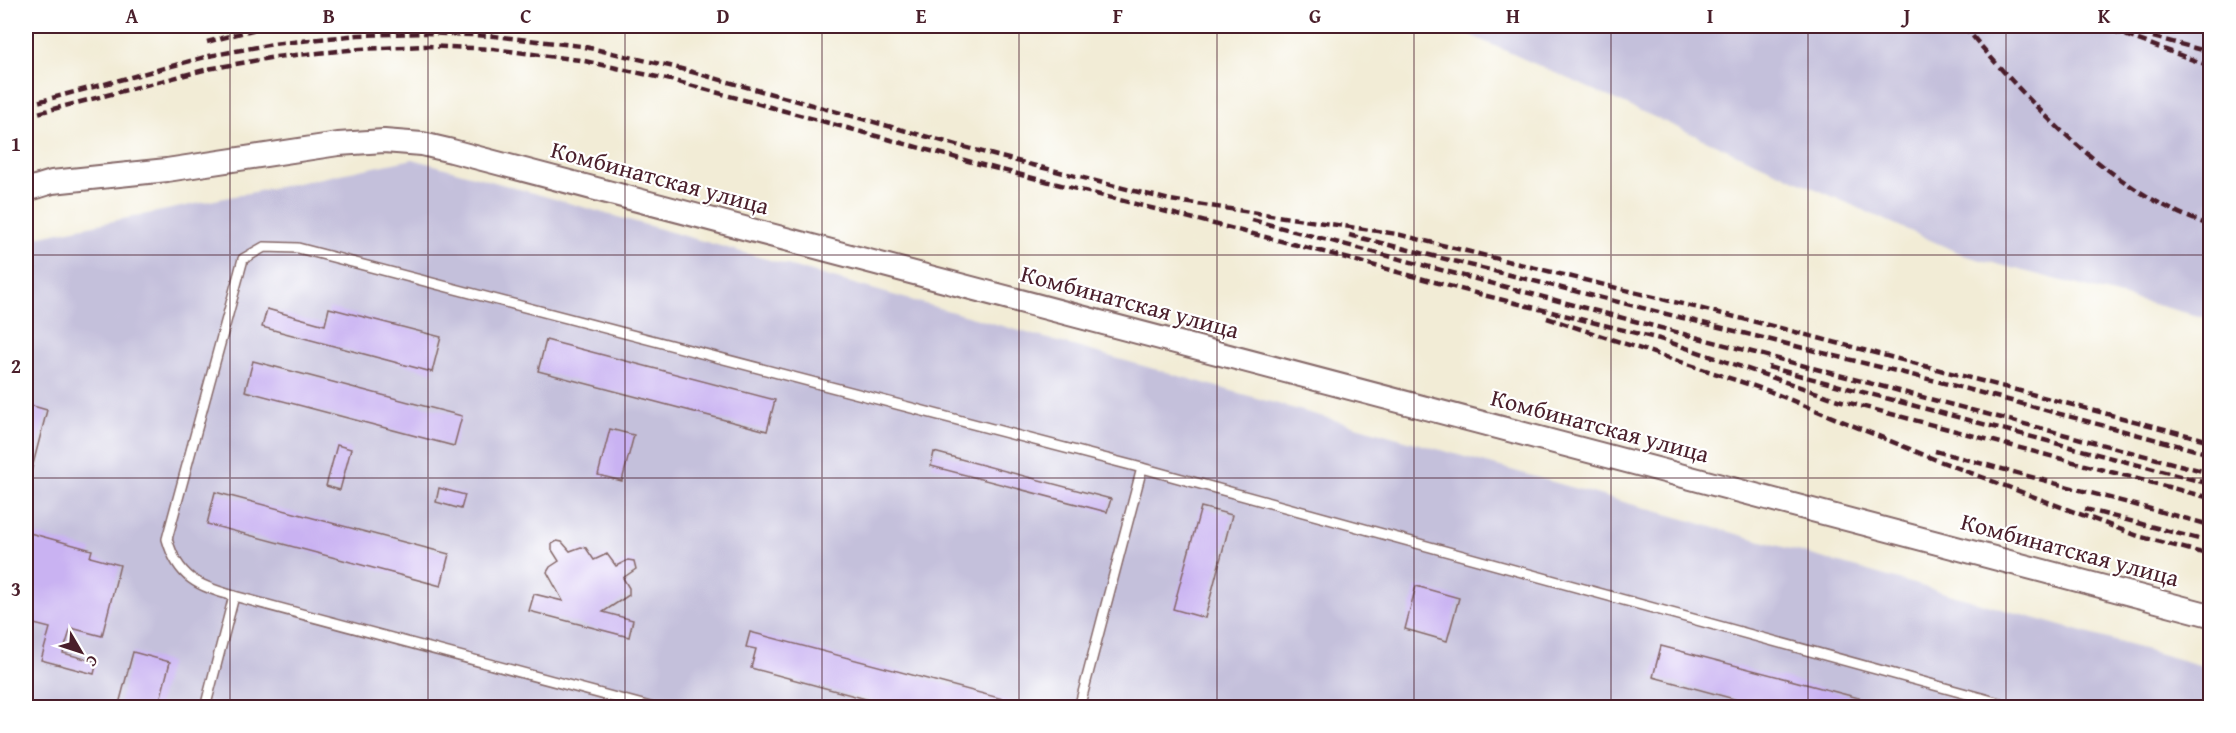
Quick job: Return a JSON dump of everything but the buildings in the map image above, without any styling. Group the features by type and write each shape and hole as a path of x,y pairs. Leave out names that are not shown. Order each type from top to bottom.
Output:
{"street":[{"name":"Комбинатская улица","path":"26,190 52,182 167,170 338,144 384,141 422,144 2211,615"}],"lane":[{"path":"654,708 234,596 203,587 184,573 170,552 167,539 243,259 264,247 298,248 1142,468 2018,708"},
{"path":"1079,708 1142,468"},
{"path":"205,708 234,596"}],"shaded area":[{"path":"1450,26 2210,26 2210,319 1966,256"},
{"path":"413,159 2210,668 2210,707 26,707 26,239"}],"railway":[{"path":"207,42 267,26"},
{"path":"1964,26 2044,114 2106,168 2139,191 2174,210 2210,225"},
{"path":"2100,26 2210,66"},
{"path":"26,105 209,56 273,44 358,35 425,33 494,36 581,46 674,67 997,156 1170,200 1397,234 1780,328 2210,441"},
{"path":"2153,37 2210,52"},
{"path":"26,116 208,69 275,57 360,49 426,46 493,49 580,60 671,80 990,167 1660,339 1838,400 2210,498"},
{"path":"1252,220 2210,473"},
{"path":"1349,235 1944,383 2210,454"},
{"path":"1547,318 1769,391 1934,459 2138,536 2210,555"},
{"path":"1768,367 2210,484"},
{"path":"1935,451 2210,525"},
{"path":"2085,509 2210,542"}]}
